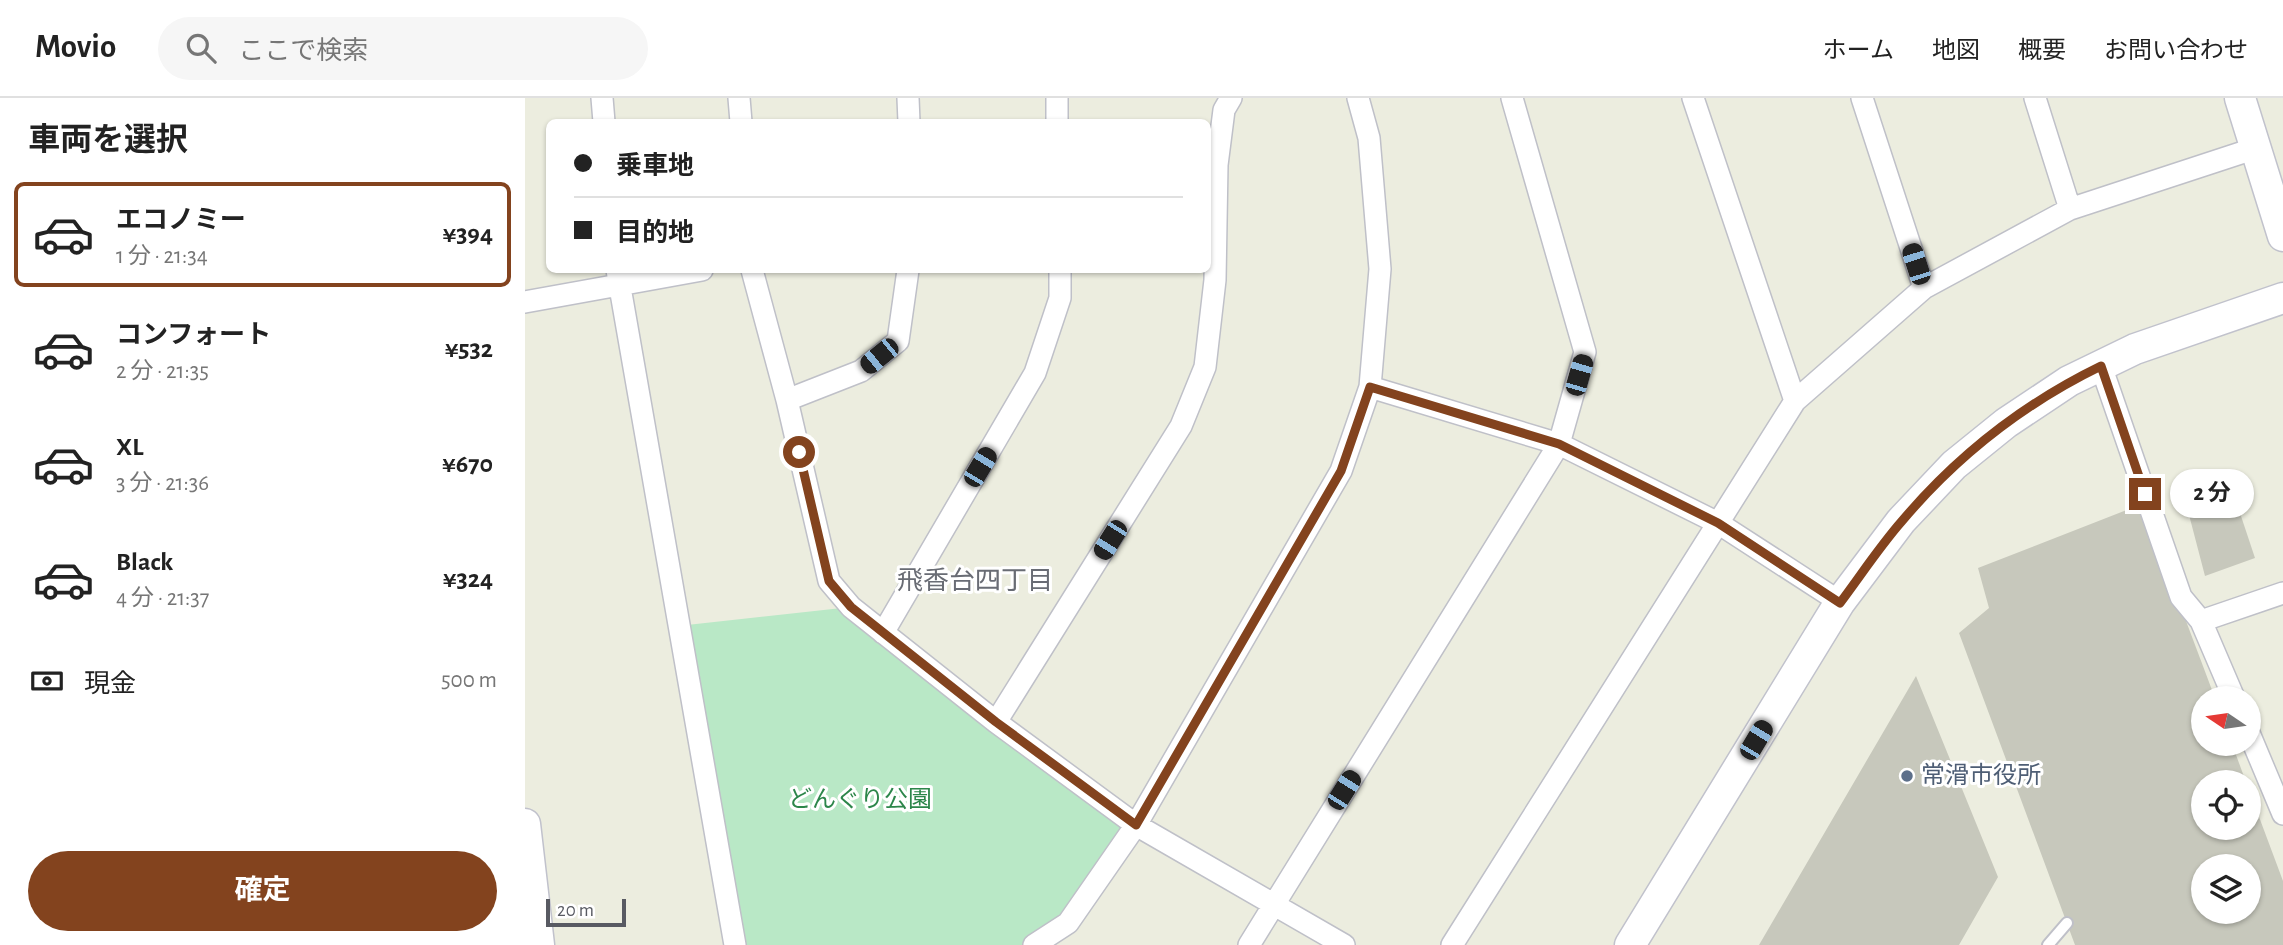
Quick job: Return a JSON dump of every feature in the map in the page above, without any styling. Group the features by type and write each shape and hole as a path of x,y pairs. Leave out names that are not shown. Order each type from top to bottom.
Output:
{"street":[{"path":"602,98 604,119"},
{"path":"739,98 741,119"},
{"path":"908,98 909,119"},
{"path":"1057,98 1057,119"},
{"path":"996,722 1181,426 1205,367 1215,280 1217,165 1224,110 1231,98"},
{"path":"1034,945 1068,923 1136,825 1341,471 1370,387 1380,269 1369,138 1358,98"},
{"path":"1249,945 1559,444 1585,352 1512,98"},
{"path":"1693,98 1795,401"},
{"path":"1862,98 1924,288"},
{"path":"2035,98 2070,209"},
{"path":"2240,98 2283,236"},
{"path":"1452,945 1795,401 1924,288 2070,209 2256,148"},
{"path":"525,302 618,277 666,273"},
{"path":"753,273 787,400 829,581 851,607 996,722 1136,825 1344,945"},
{"path":"787,400 861,371 898,341 908,273"},
{"path":"883,633 1035,373 1060,298 1060,273"},
{"path":"618,277 735,945"},
{"path":"1630,945 1840,603 1902,521 1954,465 2006,423 2069,381 2135,349 2283,298"},
{"path":"2101,366 2181,597 2201,621 2229,686"},
{"path":"1370,387 1559,444 1718,523 1840,603"},
{"path":"2201,621 2283,593"},
{"path":"2259,756 2283,814"},
{"path":"525,824 539,945"}],"lane":[{"path":"2048,945 2067,923"}],"green space":[{"name":"どんぐり公園","path":"851,607 1136,825 1068,923 1034,945 736,945 687,625"}],"building":[{"path":"2226,471 2255,558 2205,576 2182,488"},
{"path":"2142,504 2210,686 2191,686 2191,756 2236,756 2242,770 2191,770 2191,840 2261,840 2261,822 2283,881 2283,945 2075,945 1959,633 1989,608 1978,568"},
{"name":"常滑市役所","path":"1916,676 1998,877 1959,945 1759,945"}],"place":[{"name":"常滑市役所","path":"1907,776"}],"district":[{"name":"飛香台四丁目","path":"975,581"}],"route":[{"path":"799,452 829,581 851,607 996,722 1136,825 1341,471 1370,387 1559,444 1718,523 1840,603 1902,521 1954,465 2006,423 2069,381 2101,366 2145,494"}]}
